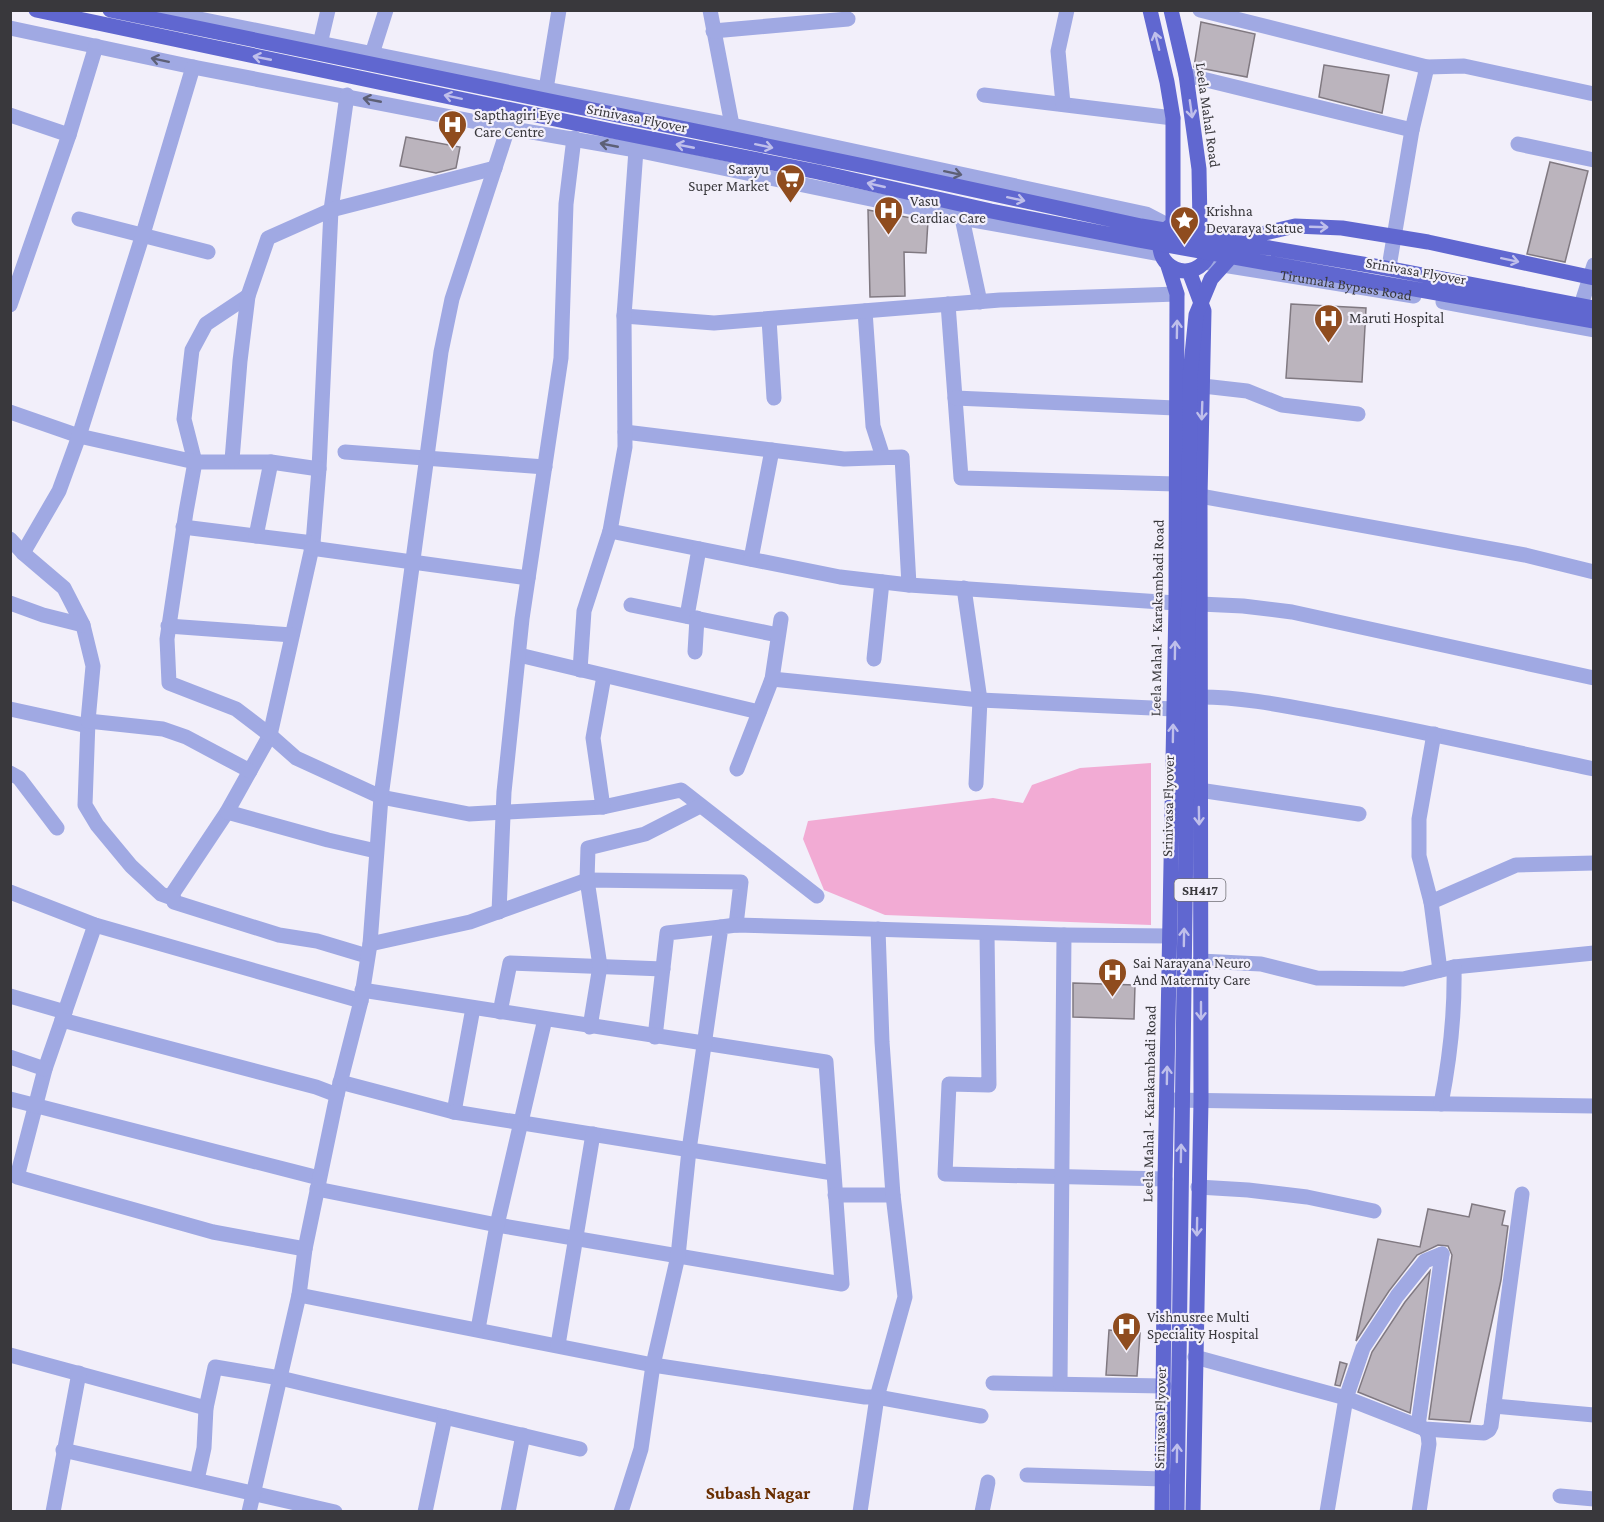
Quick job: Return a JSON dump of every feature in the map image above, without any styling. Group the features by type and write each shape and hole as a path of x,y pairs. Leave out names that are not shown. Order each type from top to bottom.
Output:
{"main road":[{"name":"Srinivasa Flyover","path":"36,10 818,172 1002,213 1138,240 1593,321"},
{"name":"Srinivasa Flyover","path":"110,10 846,162 1141,226 1590,303"},
{"path":"1150,10 1173,118 1171,225 1161,239 1165,260 1175,270 1189,271 1197,268 1204,262 1209,252 1204,230 1191,221 1171,225"},
{"name":"Leela Mahal Road","path":"1171,10 1186,75 1199,169 1204,230"},
{"name":"Srinivasa Flyover","path":"1177,1512 1190,375 1196,315 1211,279 1237,250 1261,234 1295,226 1342,228 1428,242 1593,279"},
{"name":"Leela Mahal - Karakambadi Road","path":"1162,1512 1165,1179 1176,603 1177,294 1165,260"},
{"name":"SH417","path":"1189,271 1204,311 1200,496 1201,1101 1193,1512"}],"street":[{"path":"155,10 732,125 1146,214 1171,225"},
{"path":"234,27 238,10"},
{"path":"320,44 328,10"},
{"path":"372,54 386,10"},
{"path":"546,89 559,10"},
{"path":"710,10 732,125"},
{"path":"1063,104 1058,51 1067,10"},
{"path":"1200,10 1427,67 1464,66 1593,94"},
{"path":"713,31 848,18"},
{"path":"10,28 193,67 508,128 636,150 1165,260"},
{"path":"10,305 69,135 96,46"},
{"path":"23,553 59,491 79,436 193,67"},
{"path":"1390,261 1412,130 1427,67"},
{"path":"1186,75 1412,130"},
{"path":"172,898 173,893 227,812 270,735 312,546 319,469 331,210 347,95"},
{"path":"984,95 1173,118"},
{"path":"10,115 69,135"},
{"path":"249,1512 298,1295 305,1249 338,1088 361,996 368,950 381,797 441,352 452,299 508,128"},
{"path":"499,912 504,812 519,655 528,578 561,358 566,204 574,138"},
{"path":"1518,144 1593,160"},
{"path":"580,670 584,611 610,531 625,447 624,316 636,150"},
{"path":"232,460 248,296 268,238 331,210 495,168"},
{"path":"962,218 980,302"},
{"path":"79,219 208,252"},
{"name":"Tirumala Bypass Road","path":"1204,230 1390,261 1590,303"},
{"name":"Tirumala Bypass Road","path":"1204,262 1420,297 1593,330"},
{"path":"1590,303 1593,266"},
{"path":"624,316 714,323 948,304 1177,294"},
{"path":"248,296 206,324 192,350 184,418 195,462 168,626 169,682 236,709 296,758 381,797 469,814 603,807 681,790 817,896"},
{"path":"948,304 961,478 1176,484"},
{"path":"865,311 873,426 883,457"},
{"path":"770,319 774,398"},
{"path":"1203,386 1247,391 1289,407 1358,414"},
{"path":"955,398 1175,408"},
{"path":"10,412 79,436 195,462 232,460 271,462 319,469"},
{"path":"625,432 844,459 902,456 909,585"},
{"path":"751,559 772,450"},
{"path":"345,452 545,467"},
{"path":"256,536 271,462"},
{"path":"1200,496 1525,555 1593,572"},
{"path":"183,527 528,578"},
{"path":"610,531 840,577 909,585 1176,603"},
{"path":"10,539 64,588 83,625 93,666 85,805 97,825 131,866 160,894 172,898 174,902 279,935 368,950 470,922 587,880 741,882 729,926 705,1043 689,1150 678,1256 653,1365 641,1449 621,1512"},
{"path":"695,652 692,617 699,549"},
{"path":"874,659 882,582"},
{"path":"964,588 980,700 976,784"},
{"path":"10,603 83,625"},
{"path":"1200,604 1244,606 1292,612 1593,678"},
{"path":"631,605 778,635"},
{"path":"737,769 772,679 781,619"},
{"path":"168,626 292,635"},
{"path":"519,655 759,712"},
{"path":"603,807 593,738 604,676"},
{"path":"772,679 980,700 1174,709"},
{"path":"1200,697 1224,697 1281,705 1434,734 1593,769"},
{"path":"10,709 88,723 163,729 186,737 250,771"},
{"path":"1434,734 1419,819 1419,856 1455,999 1451,1051 1441,1104"},
{"path":"10,773 20,778 57,828"},
{"path":"1199,790 1359,814"},
{"path":"590,1027 600,966 587,880 588,848 645,834 700,806"},
{"path":"227,812 328,840 376,850"},
{"path":"1431,902 1516,865 1593,863"},
{"path":"10,892 95,925 361,996 473,1008 826,1062 842,1284 496,1225 318,1183 10,1099"},
{"path":"95,925 45,1069 14,1176 213,1232 305,1249"},
{"path":"655,1037 667,933 729,926 1170,936"},
{"path":"860,1512 878,1396 905,1297 893,1195 882,1042 878,929"},
{"path":"987,933 989,1085 949,1084 945,1174 1165,1179"},
{"path":"1060,1383 1064,935"},
{"path":"1200,961 1261,964 1317,978 1403,979 1447,968 1593,953"},
{"path":"500,1012 510,963 663,969"},
{"path":"10,996 63,1016 316,1087 338,1088 454,1112 833,1173"},
{"path":"454,1112 473,1008"},
{"path":"478,1329 496,1225 544,1019"},
{"path":"10,1057 45,1069"},
{"path":"1167,1100 1593,1106"},
{"path":"558,1345 593,1134"},
{"path":"1198,1187 1307,1197 1374,1211"},
{"path":"1195,1357 1346,1398 1421,1428 1484,1433 1491,1426 1522,1194"},
{"path":"835,1195 893,1195"},
{"path":"1327,1512 1346,1398 1363,1348 1391,1304 1425,1261 1442,1254 1421,1428 1428,1436 1429,1444 1419,1512"},
{"path":"298,1295 653,1365 866,1397 878,1396 981,1416"},
{"path":"10,1354 206,1408"},
{"path":"197,1480 204,1448 206,1408 215,1367 280,1378 580,1449"},
{"path":"53,1512 79,1373"},
{"path":"993,1383 1164,1386"},
{"path":"1494,1406 1593,1415"},
{"path":"425,1512 445,1417"},
{"path":"508,1512 523,1435"},
{"path":"63,1450 335,1512"},
{"path":"1027,1475 1164,1479"},
{"path":"982,1512 988,1482"},
{"path":"1560,1496 1593,1499"}],"shaded area":[{"path":"1151,763 1151,925 885,915 824,890 803,839 808,821 993,798 1023,803 1032,785 1080,768"}],"building":[{"path":"1201,22 1255,34 1247,77 1194,67"},
{"path":"1324,65 1389,75 1382,113 1319,97"},
{"path":"406,137 460,147 456,168 436,173 400,166"},
{"path":"1550,162 1588,171 1565,262 1527,254"},
{"path":"868,210 928,221 926,253 904,252 905,296 870,297"},
{"path":"1291,304 1366,308 1362,382 1286,378"},
{"path":"1073,983 1135,985 1134,1019 1073,1017"},
{"path":"1472,1204 1505,1211 1502,1225 1508,1226 1501,1280 1470,1422 1429,1419 1452,1255 1448,1246 1438,1245 1417,1255 1389,1291 1356,1341 1378,1239 1420,1247 1428,1209 1469,1217"},
{"path":"1430,1271 1410,1413 1358,1392 1372,1352 1405,1302"},
{"path":"1109,1330 1140,1333 1137,1376 1106,1375"},
{"path":"1340,1362 1347,1364 1340,1386 1335,1385"}],"place":[{"name":"Sapthagiri Eye Care Centre","path":"453,150"},
{"name":"Sarayu Super Market","path":"790,204"},
{"name":"Vasu Cardiac Care","path":"889,236"},
{"name":"Krishna Devaraya Statue","path":"1185,246"},
{"name":"Maruti Hospital","path":"1328,344"},
{"name":"Sai Narayana Neuro And Maternity Care","path":"1112,998"},
{"name":"Vishnusree Multi Speciality Hospital","path":"1126,1352"}],"district":[{"name":"Subash Nagar","path":"758,1493"}]}
